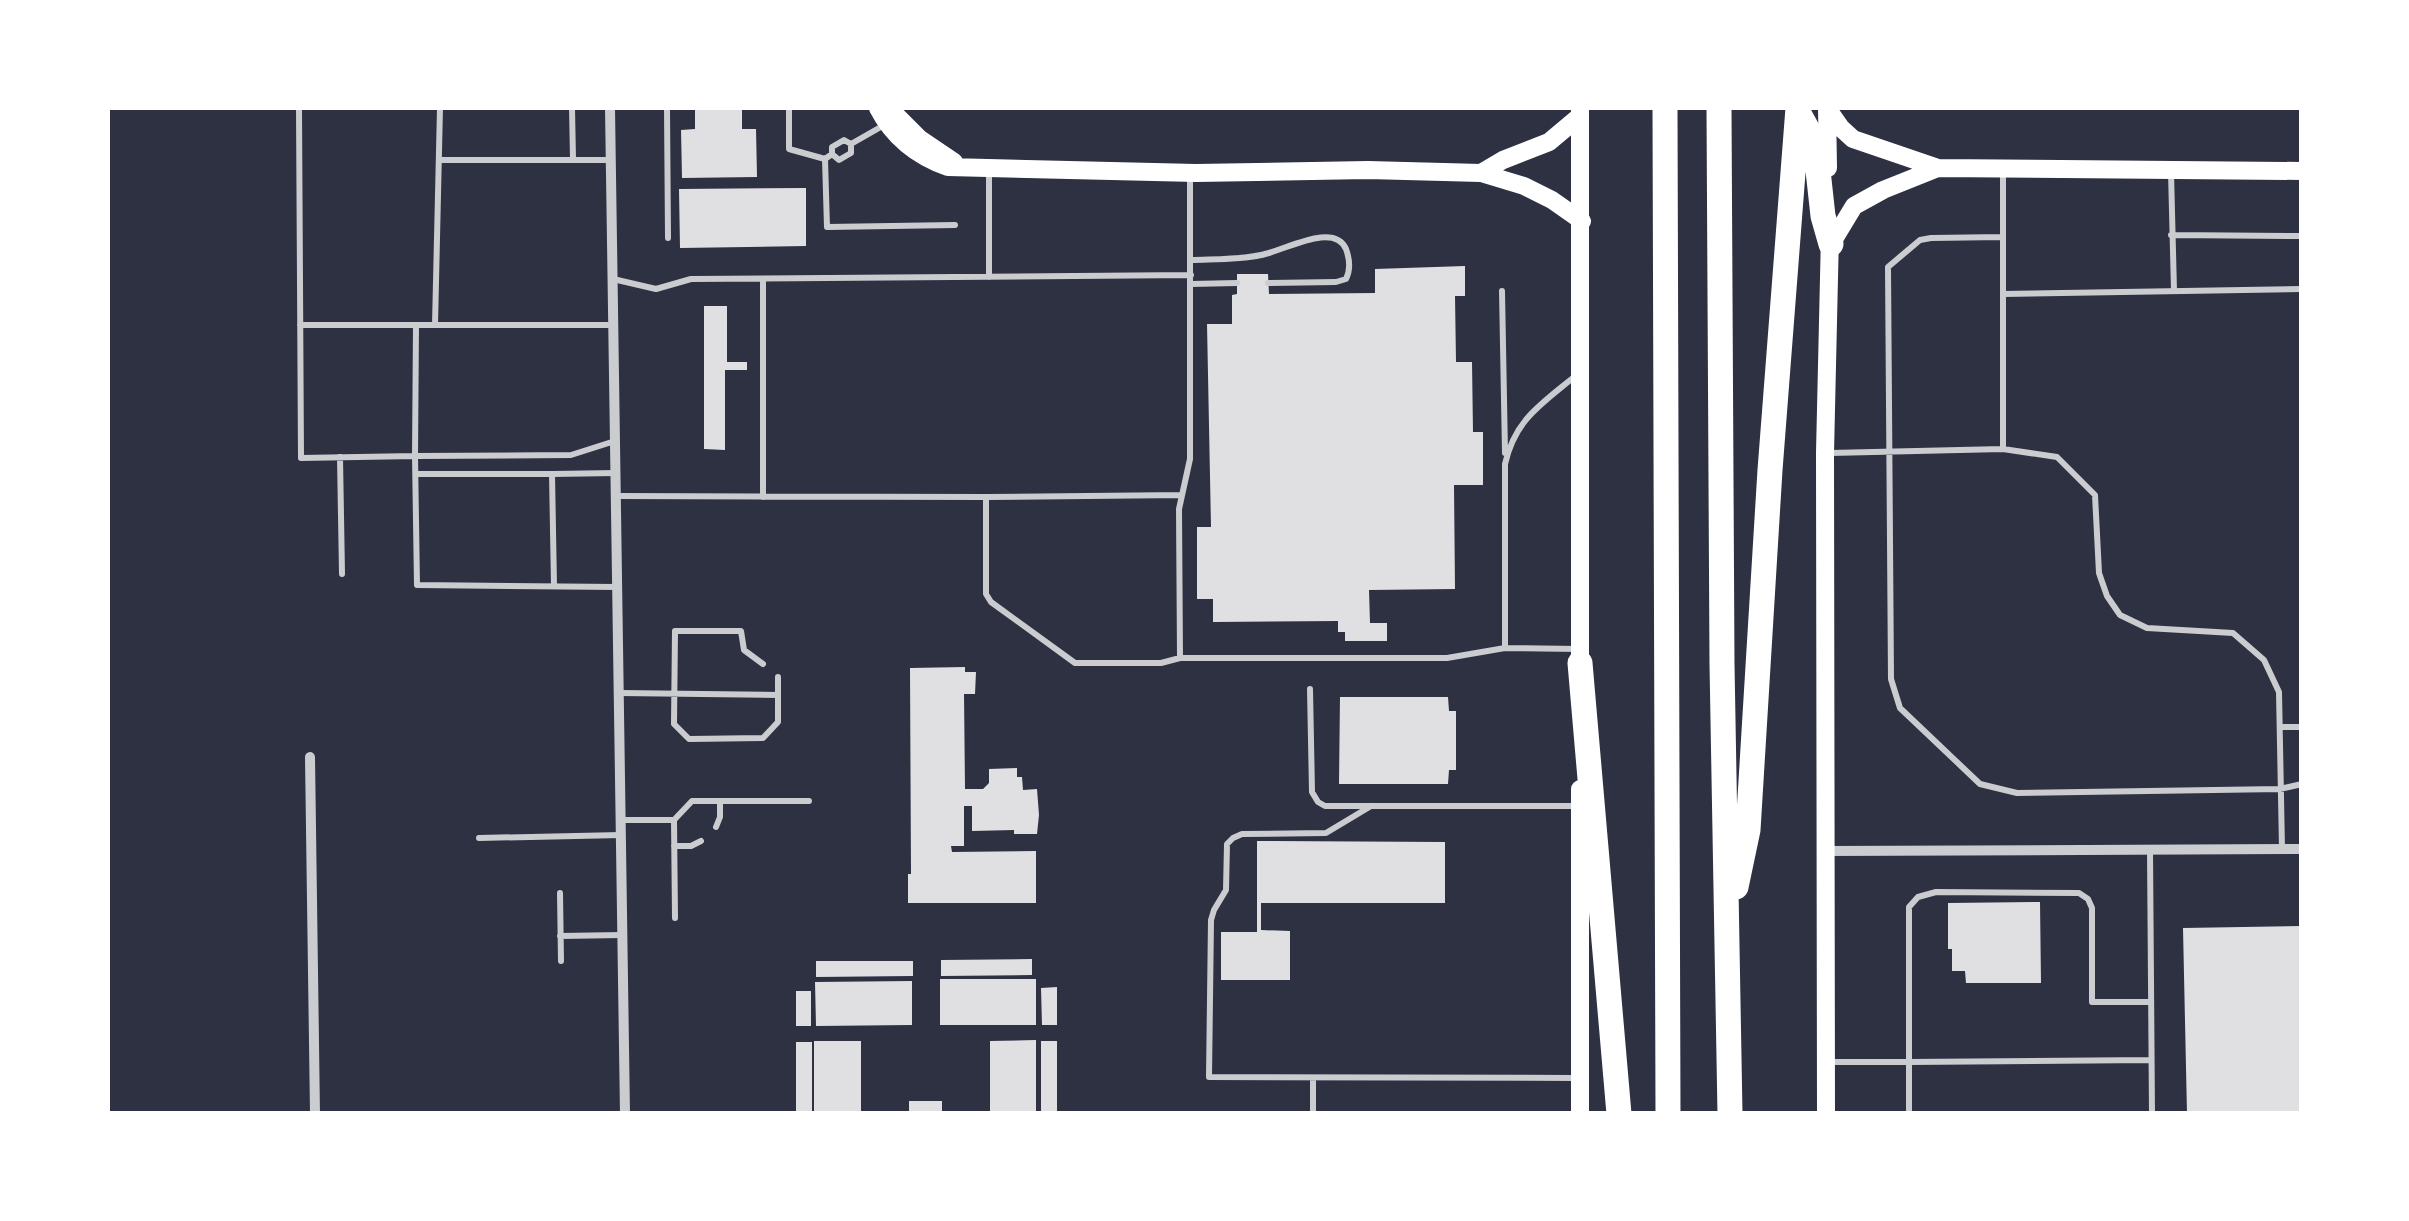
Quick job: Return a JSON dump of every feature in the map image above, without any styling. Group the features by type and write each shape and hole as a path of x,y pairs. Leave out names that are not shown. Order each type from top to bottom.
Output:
{"highway":[{"path":"1666,108 1668,1114"},
{"path":"1719,108 1722,664 1730,1114"},
{"path":"1727,936 1748,830 1798,110"},
{"path":"1798,110 1815,142 1822,216 1831,244"},
{"path":"1580,656 1620,1114"}],"main road":[{"path":"1827,108 1853,139 1938,168 2302,171"},
{"path":"1826,1114 1824,454 1831,244 1827,108"},
{"path":"1481,173 1549,142 1580,112"},
{"path":"1580,112 1580,1114"},
{"path":"884,113 909,147 927,160 948,167 1481,173 1524,186 1582,221"},
{"path":"1831,244 1854,206 1938,168"}],"street":[{"path":"610,108 624,1114"},
{"path":"310,757 315,1114"},
{"path":"1826,851 2302,849"}],"lane":[{"path":"299,108 301,458 571,455 615,441"},
{"path":"435,325 440,108"},
{"path":"572,108 573,160"},
{"path":"667,108 668,238"},
{"path":"789,108 789,149 839,160 851,153 851,144 884,113"},
{"path":"829,157 827,227 956,225"},
{"path":"438,160 611,160"},
{"path":"989,169 990,277"},
{"path":"2003,169 2004,449"},
{"path":"2171,170 2174,291"},
{"path":"1180,658 1179,509 1190,459 1190,172"},
{"path":"2171,235 2302,236"},
{"path":"1191,260 1258,256 1320,237 1333,236 1342,241 1350,270 1346,279 1268,284"},
{"path":"2002,237 1920,240 1888,267 1891,678 1900,708 1980,784 2017,793 2280,789 2302,784"},
{"path":"613,279 656,289 690,279 990,277 1237,284"},
{"path":"763,279 763,497"},
{"path":"2002,294 2302,289"},
{"path":"1502,291 1505,648"},
{"path":"300,325 614,325"},
{"path":"416,325 417,585 618,586"},
{"path":"1505,464 1518,427 1581,372"},
{"path":"1824,454 2004,449 2056,457 2095,495 2099,572 2107,596 2120,615 2147,628 2232,633 2264,660 2279,692 2282,849"},
{"path":"340,457 342,574"},
{"path":"416,474 616,473"},
{"path":"552,474 554,586"},
{"path":"616,496 1182,495"},
{"path":"986,498 986,594 991,602 1075,663 1161,663 1180,658 1447,658 1505,648 1580,656"},
{"path":"763,664 744,650 741,631 675,631 674,724 689,739 762,738 778,722 778,676"},
{"path":"1310,689 1312,792 1325,806 1580,806"},
{"path":"619,694 778,695"},
{"path":"2280,727 2302,727"},
{"path":"674,918 674,820 692,801 809,801"},
{"path":"716,827 720,801"},
{"path":"1371,806 1326,833 1242,834 1227,844 1226,890 1210,920 1209,1077 1580,1078"},
{"path":"620,820 674,820"},
{"path":"479,838 620,835"},
{"path":"674,846 701,841"},
{"path":"2150,850 2152,1114"},
{"path":"1910,1114 1910,908 1918,897 1936,892 2078,892 2092,908 2092,1002 2151,1002"},
{"path":"560,893 560,961"},
{"path":"560,936 622,935"},
{"path":"1826,1062 2152,1060"},
{"path":"1312,1078 1313,1114"}],"building":[{"path":"695,108 742,108 742,129 756,129 757,177 682,178 681,130 695,129"},
{"path":"806,188 806,246 680,248 679,189"},
{"path":"1465,266 1465,296 1455,296 1456,362 1472,362 1473,432 1483,432 1483,485 1454,485 1455,589 1369,590 1370,623 1387,623 1387,641 1345,641 1345,632 1338,632 1338,621 1213,622 1213,599 1197,599 1197,527 1211,527 1207,324 1232,324 1237,274 1268,274 1269,294 1375,293 1375,269"},
{"path":"704,306 727,306 727,362 747,362 747,370 725,370 725,450 704,449"},
{"path":"965,667 965,672 976,672 975,694 964,694 965,789 983,789 989,783 989,769 1017,768 1023,790 1037,789 1039,815 1037,834 972,831 972,806 964,806 964,846 951,846 952,852 1036,851 1036,903 908,903 910,668"},
{"path":"1340,697 1448,697 1449,711 1456,711 1456,770 1449,770 1448,784 1339,784"},
{"path":"1257,841 1445,842 1445,903 1261,903 1261,930 1290,931 1290,980 1221,980 1221,932 1257,932"},
{"path":"2040,902 2041,983 1966,983 1965,971 1952,971 1948,903"},
{"path":"2302,926 2302,1114 2187,1114 2183,928"},
{"path":"1032,959 1032,975 941,976 941,960"},
{"path":"816,961 913,961 913,976 816,977"},
{"path":"940,979 1036,979 1036,1025 940,1025"},
{"path":"912,981 912,1025 816,1026 815,982"},
{"path":"1057,987 1057,1025 1042,1025 1041,988"},
{"path":"796,991 811,991 811,1026 796,1026"},
{"path":"1036,1040 1036,1114 990,1114 990,1041"},
{"path":"814,1041 861,1041 861,1114 814,1114"},
{"path":"1041,1041 1057,1041 1057,1114 1041,1114"},
{"path":"796,1042 812,1042 812,1114 796,1114"},
{"path":"909,1101 942,1101 942,1114 909,1114"}]}
